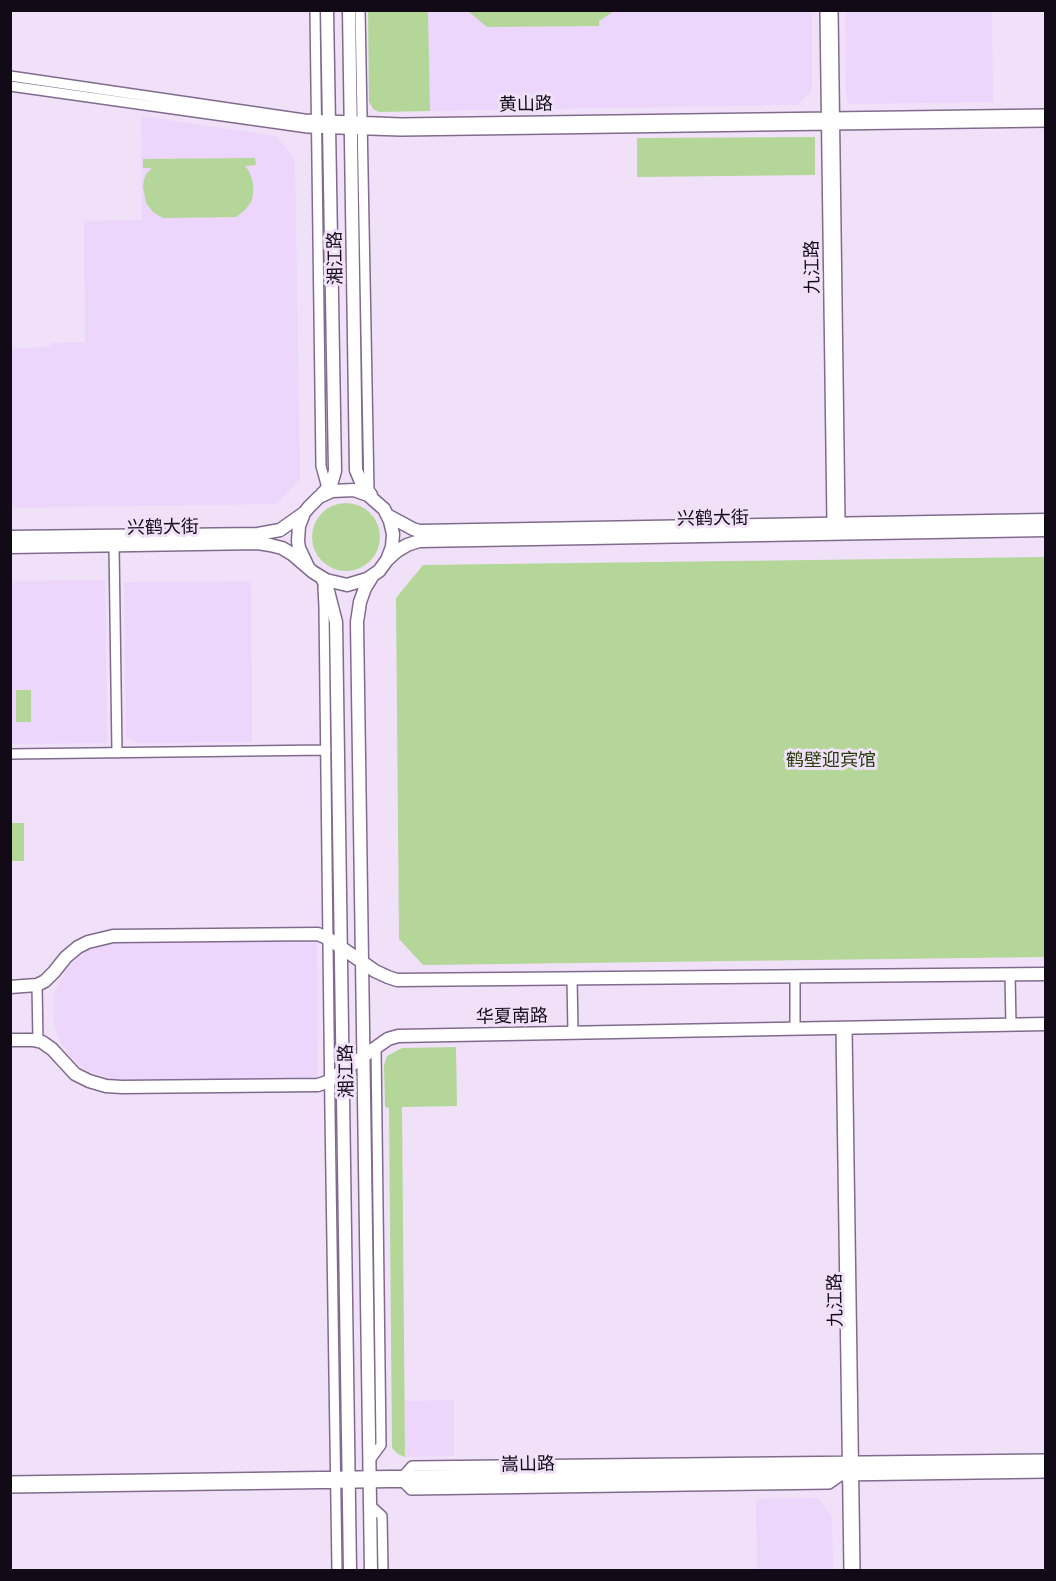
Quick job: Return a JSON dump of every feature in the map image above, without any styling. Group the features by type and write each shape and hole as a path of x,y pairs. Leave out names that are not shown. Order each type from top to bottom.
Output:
{"main road":[{"name":"湘江路","path":"323,493 330,485 334,471 323,124 327,10"},
{"name":"湘江路","path":"349,10 356,125 356,470 371,496"},
{"path":"347,489 371,496 387,515 393,534 392,548 387,560 374,575 361,582 346,585 332,583 322,578 308,567 301,555 298,541 299,526 304,513 323,493 347,489"},
{"name":"兴鹤大街","path":"10,537 258,534 280,530 304,513"},
{"name":"兴鹤大街","path":"387,515 419,531 1046,520"},
{"name":"兴鹤大街","path":"387,560 407,545 419,541 1046,530"},
{"name":"兴鹤大街","path":"10,547 258,543 282,548 308,567"},
{"name":"湘江路","path":"371,1570 357,622 365,588 374,575"},
{"name":"湘江路","path":"322,578 336,622 343,1071 342,1480 350,1570"},
{"name":"华夏南路","path":"37,985 50,976 78,947 113,936 318,934 362,962 397,980 1046,974"},
{"path":"10,987 37,985"},
{"name":"华夏南路","path":"38,1041 52,1049 75,1074 106,1086 318,1085 330,1080 388,1039 398,1036 1046,1024"},
{"path":"10,1040 38,1041"}],"street":[{"path":"315,10 323,124"},
{"path":"356,125 360,10"},
{"name":"九江路","path":"825,10 830,121 836,523"},
{"name":"九江路","path":"830,121 833,10"},
{"name":"黄山路","path":"10,76 293,117 323,124"},
{"name":"黄山路","path":"10,86 296,127 323,124 401,123 1046,122"},
{"name":"黄山路","path":"830,121 1046,114"},
{"path":"114,545 117,753"},
{"path":"322,578 330,1080 342,1480 337,1570"},
{"path":"10,754 326,750"},
{"path":"1010,974 1011,1025"},
{"path":"795,976 795,1029"},
{"path":"572,978 573,1033"},
{"path":"37,985 38,1041"},
{"name":"九江路","path":"844,1028 849,1570"},
{"path":"370,1460 381,1445 376,1047"},
{"path":"404,1479 412,1466 849,1470 1046,1459"},
{"name":"嵩山路","path":"10,1488 1046,1466"},
{"name":"九江路","path":"849,1470 855,1570"},
{"name":"嵩山路","path":"849,1470 1046,1473"},
{"name":"嵩山路","path":"10,1481 342,1480"},
{"path":"370,1505 382,1516 383,1570"}],"shaded area":[{"path":"428,11 812,11 812,90 798,105 430,111"},
{"path":"845,11 992,11 993,102 848,103"},
{"path":"141,116 276,136 295,159 300,479 277,504 11,508 10,348 51,347 51,343 85,342 84,221 142,220"},
{"path":"105,580 107,743 11,744 10,581"},
{"path":"251,581 252,742 139,743 126,737 124,582"},
{"path":"317,939 318,1081 117,1082 82,1068 70,1056 58,1038 54,1022 53,997 67,969 90,949 116,941"},
{"path":"454,1400 454,1456 405,1457 405,1401"},
{"path":"818,1498 832,1517 833,1570 757,1570 756,1499"}],"green space":[{"path":"368,11 428,11 430,111 379,112 373,109 369,102"},
{"path":"468,11 614,11 599,21 599,26 487,27"},
{"path":"815,137 815,175 637,177 637,138"},
{"path":"255,158 256,165 245,166 253,183 251,202 236,217 163,218 153,212 146,203 144,180 152,168 143,168 143,159"},
{"path":"339,503 353,503 365,508 375,518 380,537 375,556 365,566 353,571 339,571 327,566 317,556 312,544 312,530 317,518 327,508"},
{"name":"鹤壁迎宾馆","path":"1045,557 1045,957 423,965 399,939 396,598 423,565"},
{"path":"16,690 31,690 31,722 16,722"},
{"path":"11,823 24,823 24,861 11,861"},
{"path":"456,1047 457,1106 402,1107 405,1457 392,1448 389,1108 385,1107 384,1065 387,1056 402,1048"}]}
